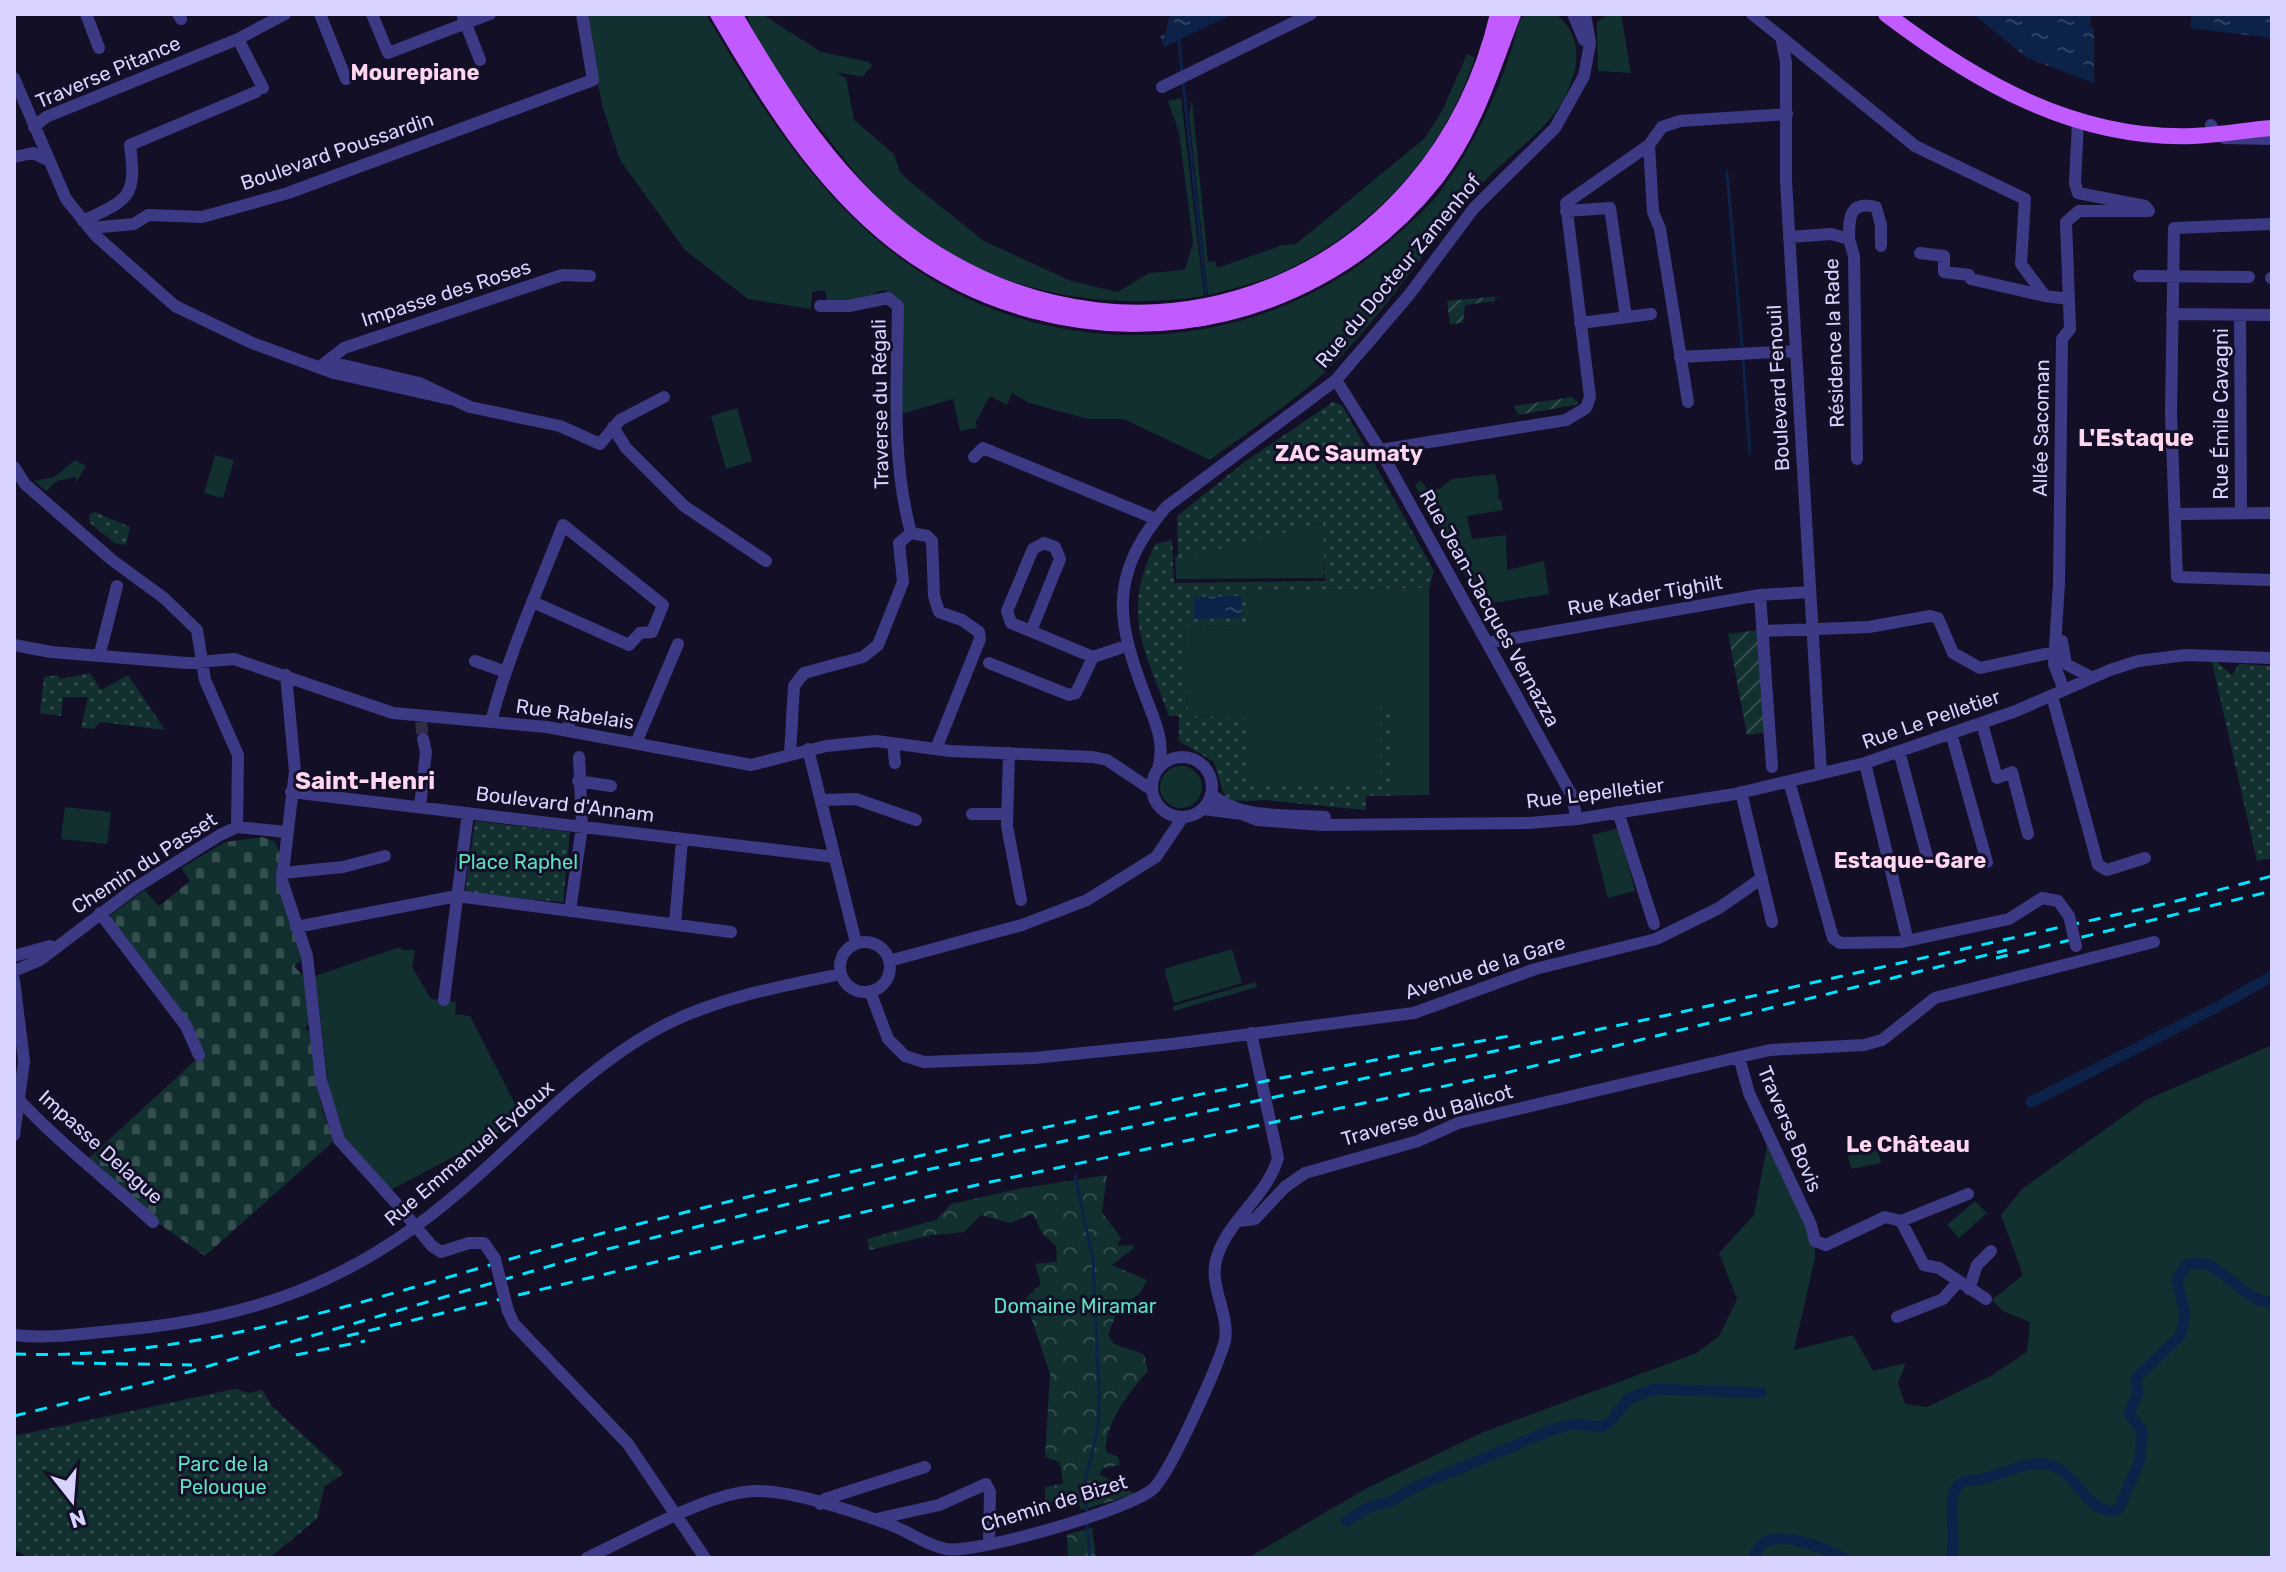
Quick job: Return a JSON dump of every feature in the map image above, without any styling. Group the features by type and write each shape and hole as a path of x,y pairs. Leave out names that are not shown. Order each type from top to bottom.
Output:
{"main road":[{"path":"718,14 752,73 803,146 863,213 895,242 954,279 1008,303 1071,320 1130,326 1182,324 1260,305 1308,284 1370,245 1415,202 1452,155 1486,89 1513,14"},
{"path":"734,14 781,92 813,136 874,205 920,243 986,280 1030,297 1075,308 1155,314 1234,300 1281,283 1344,249 1385,216 1413,187 1455,125 1482,64 1498,14"},
{"path":"1886,14 1959,65 2041,110 2079,116 2139,133 2272,128"},
{"path":"2213,129 2272,121"}],"street":[{"path":"86,14 99,48"},
{"name":"Traverse Pitance","path":"34,127 46,117 238,39 260,20 285,14"},
{"path":"320,14 346,79"},
{"path":"372,14 388,53 464,19 490,14"},
{"name":"Boulevard Poussardin","path":"87,225 134,224 148,215 202,217 288,193 593,80 582,14"},
{"path":"1161,84 1311,14"},
{"path":"1573,14 1588,55"},
{"name":"Rue du Docteur Zamenhof","path":"1157,771 1162,757 1159,733 1126,646 1121,612 1125,576 1144,533 1166,507 1336,380 1409,295 1482,199 1561,121 1581,85 1588,55 1585,14"},
{"path":"1752,14 1915,146 2025,199 2021,264 2045,296"},
{"path":"464,19 480,60"},
{"name":"Boulevard Fenouil","path":"1781,37 1786,62 1789,237 1821,773"},
{"path":"87,225 121,203 134,182 130,145 259,90 238,39"},
{"path":"15,86 66,199 87,225 175,306 252,343 320,367 343,365 404,380 450,399 560,426 600,444 620,420 664,397"},
{"path":"1380,450 1577,417 1590,397 1566,203 1573,195 1649,145 1662,127 1680,121 1787,114"},
{"name":"Allée Sacoman","path":"2079,116 2075,188 2078,193 2145,206 2149,211 2079,211 2068,217 2066,253 2070,266 2070,329 2062,339 2059,595 2055,601 2055,670 2098,865 2107,870 2145,858"},
{"path":"2213,129 2225,138 2272,139"},
{"path":"1649,145 1653,212 1660,229 1688,402"},
{"path":"14,157 33,153 48,160"},
{"path":"1849,239 1848,214 1853,208 1865,204 1876,207 1880,214 1881,246"},
{"path":"1566,211 1610,208 1626,317"},
{"path":"2272,224 2176,225 2171,427 2177,577 2272,580"},
{"name":"Résidence la Rade","path":"1789,237 1831,234 1849,239 1854,256 1857,459"},
{"path":"1920,253 1944,256 1944,272 2069,299"},
{"name":"Impasse des Roses","path":"320,367 344,348 562,275 590,276"},
{"path":"2139,276 2249,277"},
{"name":"Traverse du Régali","path":"820,306 849,306 888,298 898,306 896,431 901,495 911,533"},
{"path":"1580,323 1651,314"},
{"path":"2172,314 2272,315"},
{"name":"Rue Émile Cavagni","path":"2240,315 2241,513"},
{"path":"1680,357 1796,351"},
{"name":"Rue Jean-Jacques Vernazza","path":"1336,380 1380,450 1571,794 1577,819"},
{"path":"613,427 626,448 684,506 766,561"},
{"path":"974,457 983,448 1156,519"},
{"path":"14,467 25,484 187,618 197,630 205,680 238,755 237,827"},
{"path":"14,494 25,484"},
{"path":"2176,514 2272,513"},
{"path":"491,722 506,672 533,602 563,525 663,605 652,632 640,633 629,645 533,602"},
{"path":"790,754 794,686 804,673 871,653 903,582 899,543 911,533 927,536 932,541 936,607 939,612 976,627 980,639 936,749"},
{"path":"1031,631 1060,559 1055,547 1044,543 1033,549 1007,611 1011,623 1093,657 1126,646"},
{"path":"100,653 117,586"},
{"name":"Rue Kader Tighilt","path":"1487,643 1760,595 1810,592"},
{"path":"1760,595 1772,767"},
{"name":"Allée Sacoman","path":"2059,595 2063,601 2064,659 2091,677"},
{"path":"1763,631 1869,627 1938,618 1953,653 1980,668 2054,652"},
{"path":"636,743 678,644"},
{"name":"Rue Rabelais","path":"14,645 51,652 100,653 187,663 234,659 421,720 491,722 568,730 751,765 808,749 844,744 893,743 936,749 1093,757 1107,760 1152,790"},
{"name":"Rue Le Pelletier","path":"1821,773 1865,763 1982,723 2091,677 2138,661 2172,655 2272,658"},
{"path":"989,663 1069,695 1076,693 1093,657"},
{"path":"475,661 506,672"},
{"path":"286,675 295,771 282,873 307,956 321,1080 331,1123 339,1140 432,1246 441,1252 469,1243 484,1243 495,1259 514,1324 628,1444 705,1558"},
{"path":"568,730 571,713"},
{"path":"1982,723 1997,778 2012,772 2028,834"},
{"name":"Rue du Docteur Zamenhof","path":"1159,733 1186,758"},
{"path":"1951,733 1987,862"},
{"path":"420,807 426,752 423,739"},
{"path":"893,743 895,763"},
{"path":"808,749 856,943"},
{"path":"1899,751 1928,860"},
{"path":"1009,753 1006,814 1021,900"},
{"path":"570,911 582,826 579,757"},
{"path":"1130,775 1157,771 1173,759 1186,758 1204,768 1211,780 1211,794 1203,809 1183,817 1166,813"},
{"path":"1865,763 1906,933"},
{"path":"1157,771 1152,790 1166,813 1171,836"},
{"name":"Rue Lepelletier","path":"1211,794 1224,806 1257,820 1295,823 1529,823 1577,819 1741,792 1821,773"},
{"path":"578,781 611,786"},
{"path":"1789,781 1833,938 1840,943 1902,942 2009,919 2042,898 2058,901 2069,916 2079,960"},
{"name":"Boulevard d'Annam","path":"291,792 834,857"},
{"path":"1741,792 1772,922"},
{"path":"821,800 856,799 916,820"},
{"name":"Rue Lepelletier","path":"1203,809 1242,814"},
{"path":"1618,812 1654,924"},
{"path":"444,1000 468,813"},
{"path":"972,814 1006,814"},
{"path":"889,961 1063,911 1156,857 1183,817"},
{"name":"Chemin du Passet","path":"14,970 30,966 135,888 237,827 286,832"},
{"path":"675,924 682,840"},
{"path":"282,873 343,867 385,856"},
{"name":"Avenue de la Gare","path":"870,991 888,1039 905,1056 924,1062 1092,1052 1414,1013 1450,1003 1535,969 1656,939 1719,908 1762,878"},
{"path":"296,927 457,896 731,932"},
{"path":"100,913 186,1026 199,1055"},
{"name":"Chemin du Passet","path":"14,958 61,942"},
{"name":"Traverse Bovis","path":"1901,1221 1885,1217 1826,1245 1815,1241 1811,1225 1749,1093 1739,1057 1770,1050 1864,1045 1882,1040 1935,998 2154,942"},
{"path":"856,943 873,943 889,961 888,976 870,991 856,990 841,974 841,959 856,943"},
{"path":"14,958 14,970"},
{"name":"Rue Emmanuel Eydoux","path":"14,1335 148,1328 265,1304 305,1291 341,1275 403,1238 600,1068 652,1032 705,1007 841,974"},
{"path":"14,980 24,1061 21,1102 14,1135"},
{"name":"Chemin de Bizet","path":"587,1558 676,1516 743,1492 780,1493 873,1520 933,1552 989,1544 1093,1514 1145,1495 1165,1472 1225,1341 1225,1321 1214,1272 1217,1255 1271,1174 1278,1158 1251,1033"},
{"name":"Traverse du Balicot","path":"1238,1221 1255,1219 1295,1179 1320,1167 1418,1141 1458,1123 1739,1057"},
{"name":"Impasse Delague","path":"21,1102 49,1132 86,1160 153,1222"},
{"path":"1968,1194 1901,1221 1924,1265 1939,1268 1986,1299"},
{"path":"1897,1317 1943,1299 1963,1285 1991,1251"},
{"path":"820,1504 825,1499 925,1467"},
{"path":"873,1520 939,1505 986,1484 990,1492 989,1544"}],"green space":[{"path":"585,14 706,14 746,81 791,146 815,177 870,233 900,258 957,294 1019,318 1084,332 1150,335 1215,327 1278,308 1338,279 1419,215 1456,169 1499,85 1520,19 1526,14 1556,14 1564,21 1573,38 1576,65 1563,101 1554,114 1482,184 1343,354 1296,397 1210,460 1124,419 1088,419 1029,403 1012,393 1007,405 990,396 976,421 977,428 960,431 953,399 901,414 900,304 886,290 876,292 876,298 827,303 825,290 812,292 811,309 748,299 685,250 620,160 602,105"},
{"path":"746,14 762,14 821,52 869,62 872,66 862,77 836,72 846,78 854,120 894,154 900,172 909,181 984,241 1071,281 1118,292 1149,273 1185,270 1193,243 1179,132 1168,101 1181,98 1204,296 1159,301 1115,301 1071,296 1028,287 948,253 911,228 859,177 784,80"},
{"path":"1609,14 1621,14 1631,73 1598,71 1597,22"},
{"path":"1467,54 1475,58 1444,126 1423,158 1373,213 1312,257 1278,274 1208,295 1189,114 1192,100 1208,262 1215,261 1217,268 1283,245 1296,244 1425,138 1443,109"},
{"path":"1501,296 1495,297 1495,301 1465,305 1463,323 1450,324 1447,301"},
{"path":"1572,397 1578,403 1518,415 1514,406"},
{"path":"1333,402 1342,405 1434,571 1429,588 1247,591 1247,626 1185,627 1188,716 1246,717 1247,786 1381,785 1381,703 1393,703 1394,796 1366,796 1366,810 1266,800 1229,801 1224,795 1214,762 1179,741 1179,716 1169,716 1145,650 1140,631 1139,591 1155,544 1172,540 1174,583 1325,581 1323,523 1178,559 1177,516 1246,461"},
{"path":"737,408 752,461 726,469 711,416"},
{"path":"215,455 234,460 223,498 204,493"},
{"path":"75,460 86,466 76,483 76,477 57,481 46,491 34,481 54,477"},
{"path":"1495,474 1499,493 1497,499 1501,499 1503,510 1467,516 1472,539 1506,535 1507,570 1544,561 1549,594 1488,604 1492,624 1415,485 1420,480 1428,490 1439,489 1452,479"},
{"path":"95,512 130,527 126,545 115,543 90,523 89,514"},
{"path":"1324,523 1324,578 1176,579 1175,557"},
{"path":"1429,588 1429,795 1366,796 1366,810 1266,800 1246,801 1245,717 1188,716 1185,627 1247,626 1247,591"},
{"path":"1759,630 1767,732 1747,735 1728,634"},
{"path":"2212,662 2217,662 2232,675 2239,664 2272,666 2272,858 2257,861"},
{"path":"90,673 101,690 128,675 165,730 100,722 94,729 81,728 88,697 63,697 61,716 40,713 44,677 58,675 60,679"},
{"path":"1181,766 1196,772 1202,787 1196,802 1181,808 1166,802 1160,787 1166,772"},
{"path":"65,807 111,812 107,844 61,839"},
{"name":"Place Raphel","path":"475,821 570,832 563,902 468,894 465,891"},
{"path":"1619,828 1635,891 1608,898 1592,835"},
{"path":"263,837 275,842 280,853 302,959 294,966 309,982 313,1019 305,1028 315,1036 318,1090 335,1140 205,1256 155,1221 88,1159 201,1055 107,918 144,890 159,906 190,881 181,868 225,842"},
{"path":"400,947 402,950 415,950 412,967 431,999 456,1002 455,1014 470,1016 518,1110 517,1117 508,1128 387,1192 342,1138 331,1105 315,976"},
{"path":"1232,949 1242,983 1174,1003 1164,969"},
{"path":"1255,982 1257,987 1174,1011 1173,1006"},
{"path":"2272,1045 2272,1558 1248,1558 1367,1488 1481,1433 1697,1353 1719,1336 1737,1299 1719,1253 1754,1215 1767,1145 1815,1230 1815,1258 1794,1350 1853,1335 1873,1371 1906,1363 1898,1383 1905,1404 1927,1407 1991,1376 2027,1352 2030,1322 2003,1311 1992,1300 2023,1275 2001,1215 2022,1189 2146,1100"},
{"path":"1878,1150 1881,1163 1851,1169 1848,1156"},
{"name":"Domaine Miramar","path":"1107,1175 1102,1212 1121,1238 1117,1246 1132,1245 1134,1248 1112,1265 1147,1280 1140,1293 1118,1309 1108,1335 1114,1344 1144,1354 1148,1371 1126,1398 1109,1430 1106,1452 1118,1457 1120,1465 1103,1468 1099,1474 1136,1494 1081,1510 1076,1495 1045,1504 1045,1487 1063,1484 1060,1462 1045,1457 1050,1374 1025,1299 1041,1284 1035,1264 1057,1262 1056,1246 1042,1233 1033,1214 1010,1223 981,1215 964,1232 932,1235 870,1250 867,1239 936,1220 951,1204 1023,1188"},
{"path":"1975,1201 1987,1213 1959,1238 1947,1225"},
{"name":"Parc de la Pelouque","path":"235,1389 249,1393 262,1390 272,1406 344,1473 324,1487 317,1519 269,1558 30,1558 14,1550 14,1436"},
{"path":"1092,1528 1096,1558 1068,1558 1067,1534"}],"water":[{"path":"1170,14 1233,14 1164,47 1160,35 1165,35"},
{"path":"1973,14 2091,14 2094,83 2027,58"},
{"path":"2192,14 2272,14 2272,38 2190,28"},
{"path":"1241,596 1242,618 1194,619 1194,597"}],"waterway":[{"path":"1179,41 1182,74"},
{"path":"1183,82 1206,293"},
{"path":"1727,172 1742,346"},
{"path":"1743,358 1750,453"},
{"path":"2223,1004 2272,976"},
{"path":"2031,1102 2217,1007"},
{"path":"1075,1175 1093,1260 1099,1393 1098,1428 1085,1481 1087,1514"},
{"path":"1951,1558 1952,1502 1958,1486 1965,1481 1986,1478 2018,1467 2050,1465 2067,1475 2095,1505 2113,1511 2119,1508 2140,1460 2142,1431 2129,1413 2138,1393 2136,1378 2181,1335 2185,1313 2177,1280 2186,1265 2198,1263 2209,1266 2249,1295 2272,1302"},
{"path":"1346,1521 1367,1508 1392,1501 1415,1487 1554,1429 1574,1424 1601,1427 1611,1421 1628,1399 1655,1389 1761,1393"},
{"path":"1087,1522 1090,1558"},
{"path":"1754,1558 1759,1547 1768,1541 1780,1539 1822,1548 1844,1558"}],"tunnel":[{"path":"421,722 423,739"}],"railway":[{"path":"14,1416 168,1378 608,1249 916,1172 1668,1015 2173,902 2272,876"},
{"path":"1996,958 2272,891"},
{"path":"347,1336 981,1184 1497,1075 2007,950"},
{"path":"14,1354 90,1353 167,1345 242,1331 318,1314 615,1230 837,1175 1173,1100 1510,1036"},
{"path":"296,1355 365,1341"},
{"path":"72,1363 192,1365"}],"district":[{"name":"Mourepiane","path":"415,72"},
{"name":"L'Estaque","path":"2136,438"},
{"name":"ZAC Saumaty","path":"1349,453"},
{"name":"Saint-Henri","path":"365,781"},
{"name":"Estaque-Gare","path":"1910,860"},
{"name":"Le Château","path":"1908,1144"}]}
